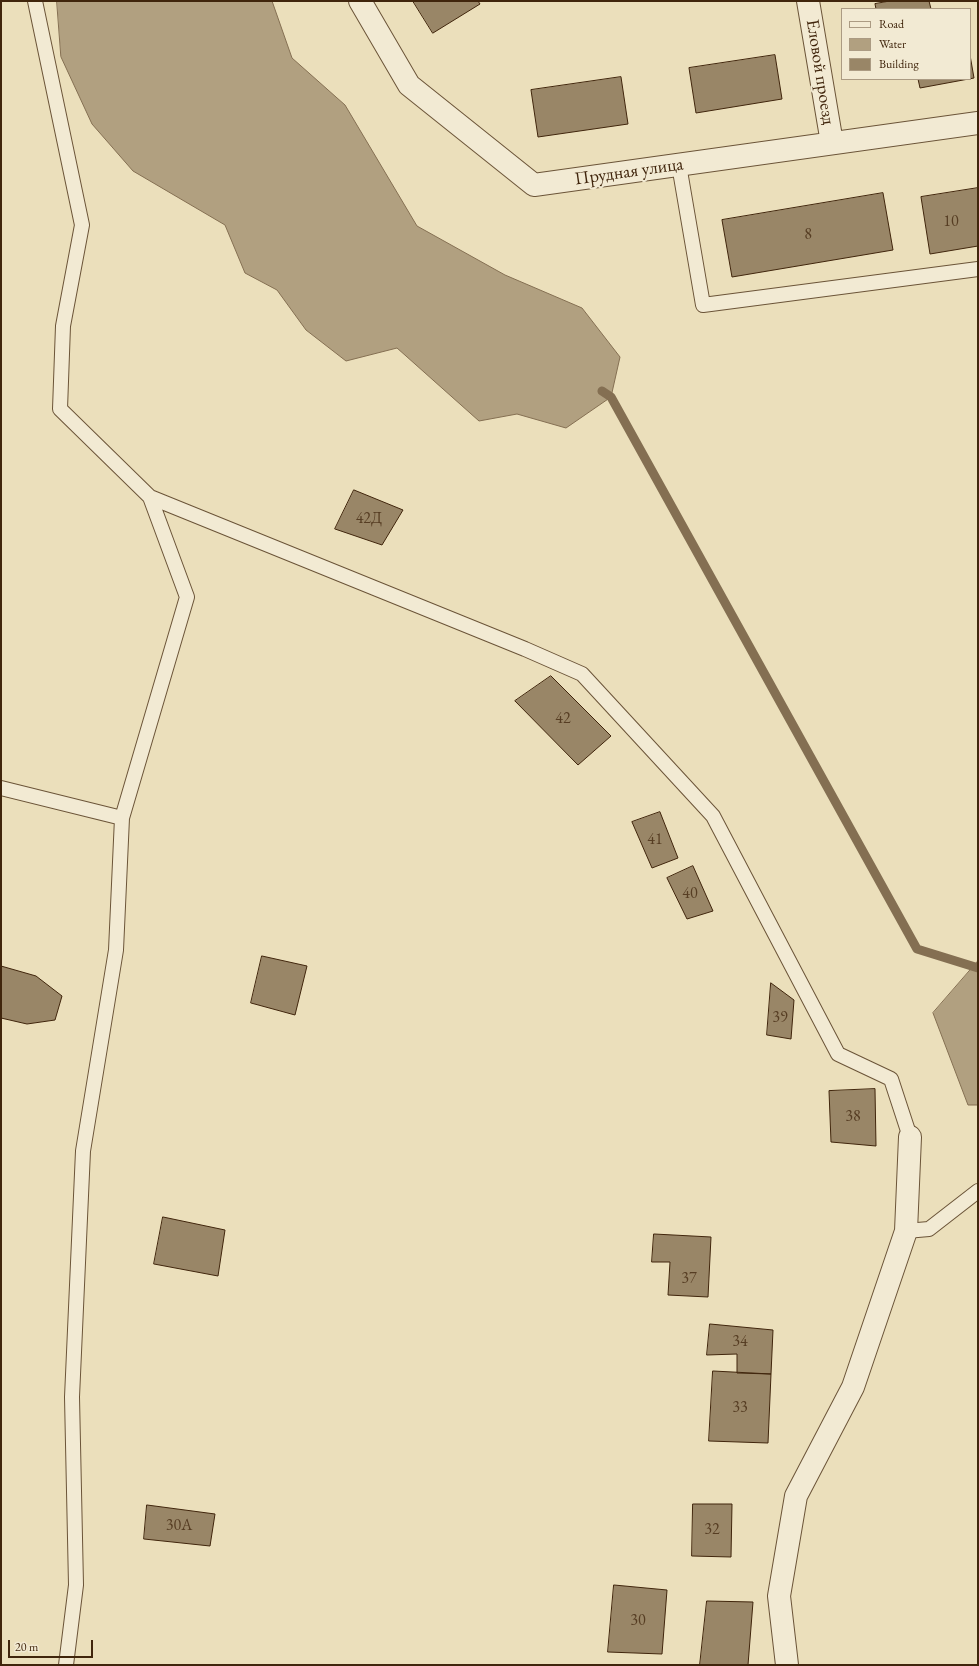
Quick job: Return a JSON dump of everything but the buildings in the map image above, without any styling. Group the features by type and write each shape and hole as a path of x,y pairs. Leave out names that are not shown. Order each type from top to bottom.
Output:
{"street":[{"name":"Прудная улица","path":"360,1 409,85 534,185 978,123"},
{"name":"Еловой проезд","path":"808,1 832,143"},
{"path":"787,1665 779,1596 796,1496 853,1387 906,1231 910,1137"}],"lane":[{"path":"35,1 82,225 63,326 60,409 150,497 525,649 582,674 713,816 838,1054 891,1079 910,1137"},
{"path":"679,165 703,305 978,269"},
{"path":"66,1665 76,1585 72,1397 83,1151 116,950 122,818 187,597 150,497"},
{"path":"1,788 122,818"},
{"path":"906,1231 929,1229 978,1191"}],"water":[{"path":"57,1 272,1 292,58 345,105 417,226 505,275 582,308 620,357 611,397 566,428 517,414 479,421 397,348 346,361 306,330 277,290 245,273 225,225 133,171 92,124 61,57"},
{"path":"978,961 978,1105 968,1105 933,1013"}],"waterway":[{"path":"602,391 611,397 917,949 978,968"}]}
